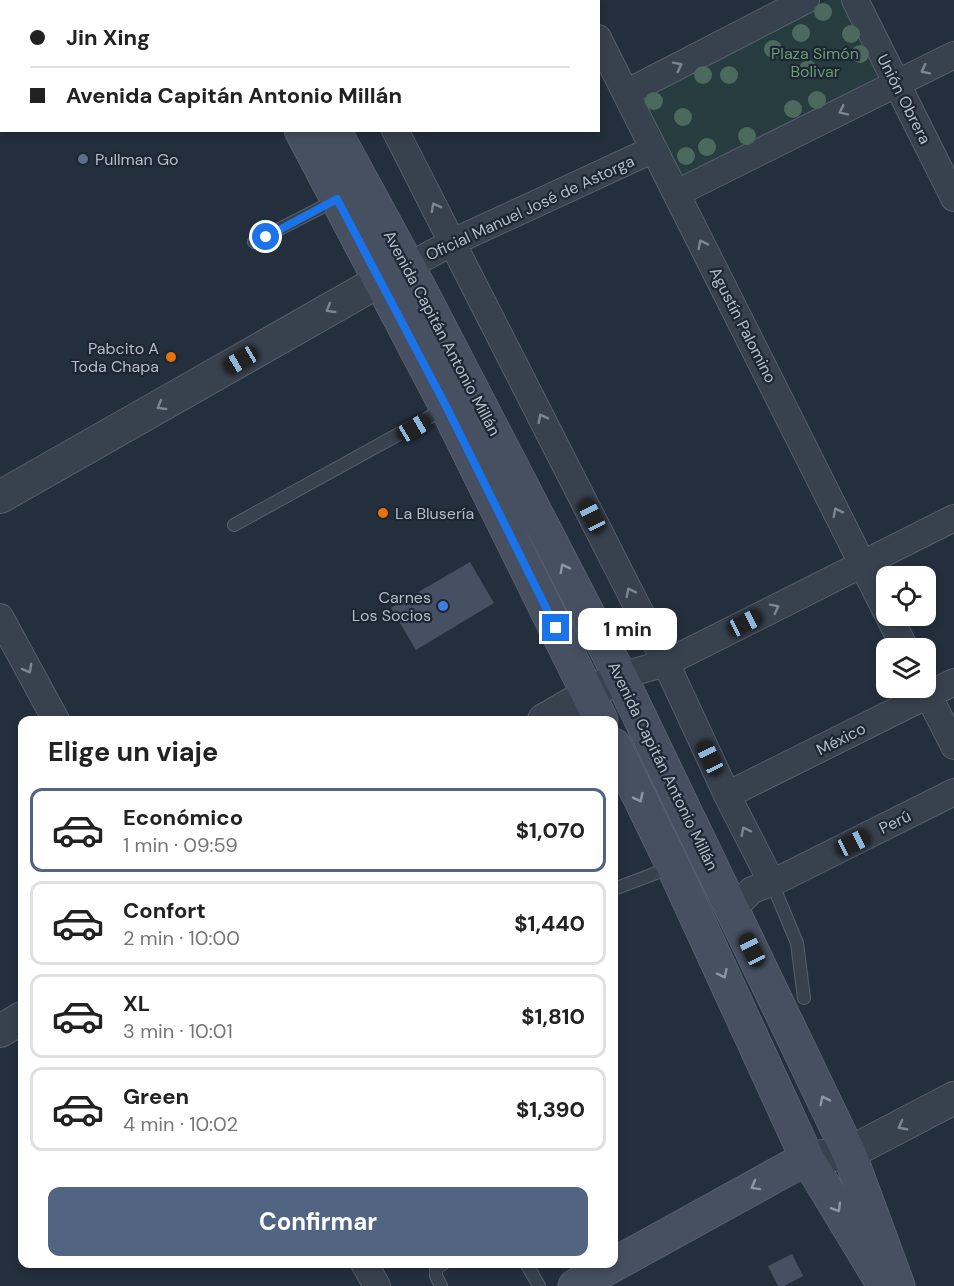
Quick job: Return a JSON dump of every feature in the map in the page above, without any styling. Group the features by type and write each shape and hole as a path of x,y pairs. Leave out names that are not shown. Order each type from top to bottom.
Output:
{"main road":[{"name":"Avenida Capitán Antonio Millán","path":"302,132 337,199 395,273 620,676 849,1153 898,1286"},
{"name":"Avenida Capitán Antonio Millán","path":"335,132 395,273 447,408 595,707"},
{"path":"618,753 673,866 807,1158 884,1286"},
{"path":"618,1262 807,1158"},
{"path":"575,1286 608,1268"}],"street":[{"path":"626,93 806,0"},
{"name":"Unión Obrera","path":"855,0 954,198"},
{"name":"Agustín Palomino","path":"600,42 876,591"},
{"path":"676,193 896,86 954,55"},
{"path":"396,132 666,663 727,795 772,883"},
{"name":"Oficial Manuel José de Astorga","path":"0,497 453,242 654,149"},
{"path":"560,716 595,707 620,676 666,663 954,518"},
{"path":"0,618 54,716"},
{"name":"México","path":"936,688 954,682"},
{"name":"México","path":"727,795 913,698"},
{"path":"930,698 954,746"},
{"name":"Perú","path":"732,910 752,890 772,883 954,792"},
{"path":"0,1031 18,1020"},
{"path":"807,1158 849,1153 954,1098"},
{"path":"367,1268 377,1286"}],"lane":[{"path":"254,242 337,199"},
{"path":"234,525 447,408"},
{"path":"618,887 673,866"},
{"path":"772,883 797,943 804,998"},
{"path":"437,1268 436,1276 441,1286"},
{"path":"529,1268 538,1286"}],"green space":[{"name":"Plaza Simón Bolivar","path":"827,0 842,0 882,86 683,179 642,94"}],"building":[{"name":"Carnes Los Socios","path":"470,562 494,603 416,650 391,608"},
{"path":"792,1254 803,1276 784,1286 778,1286 768,1266"}],"place":[{"name":"Pullman Go","path":"83,159"},
{"name":"Pabcito A Toda Chapa","path":"171,357"},
{"name":"La Blusería","path":"383,513"},
{"name":"Carnes Los Socios","path":"443,606"}],"route":[{"path":"266,237 337,199 447,408 556,628"}]}
